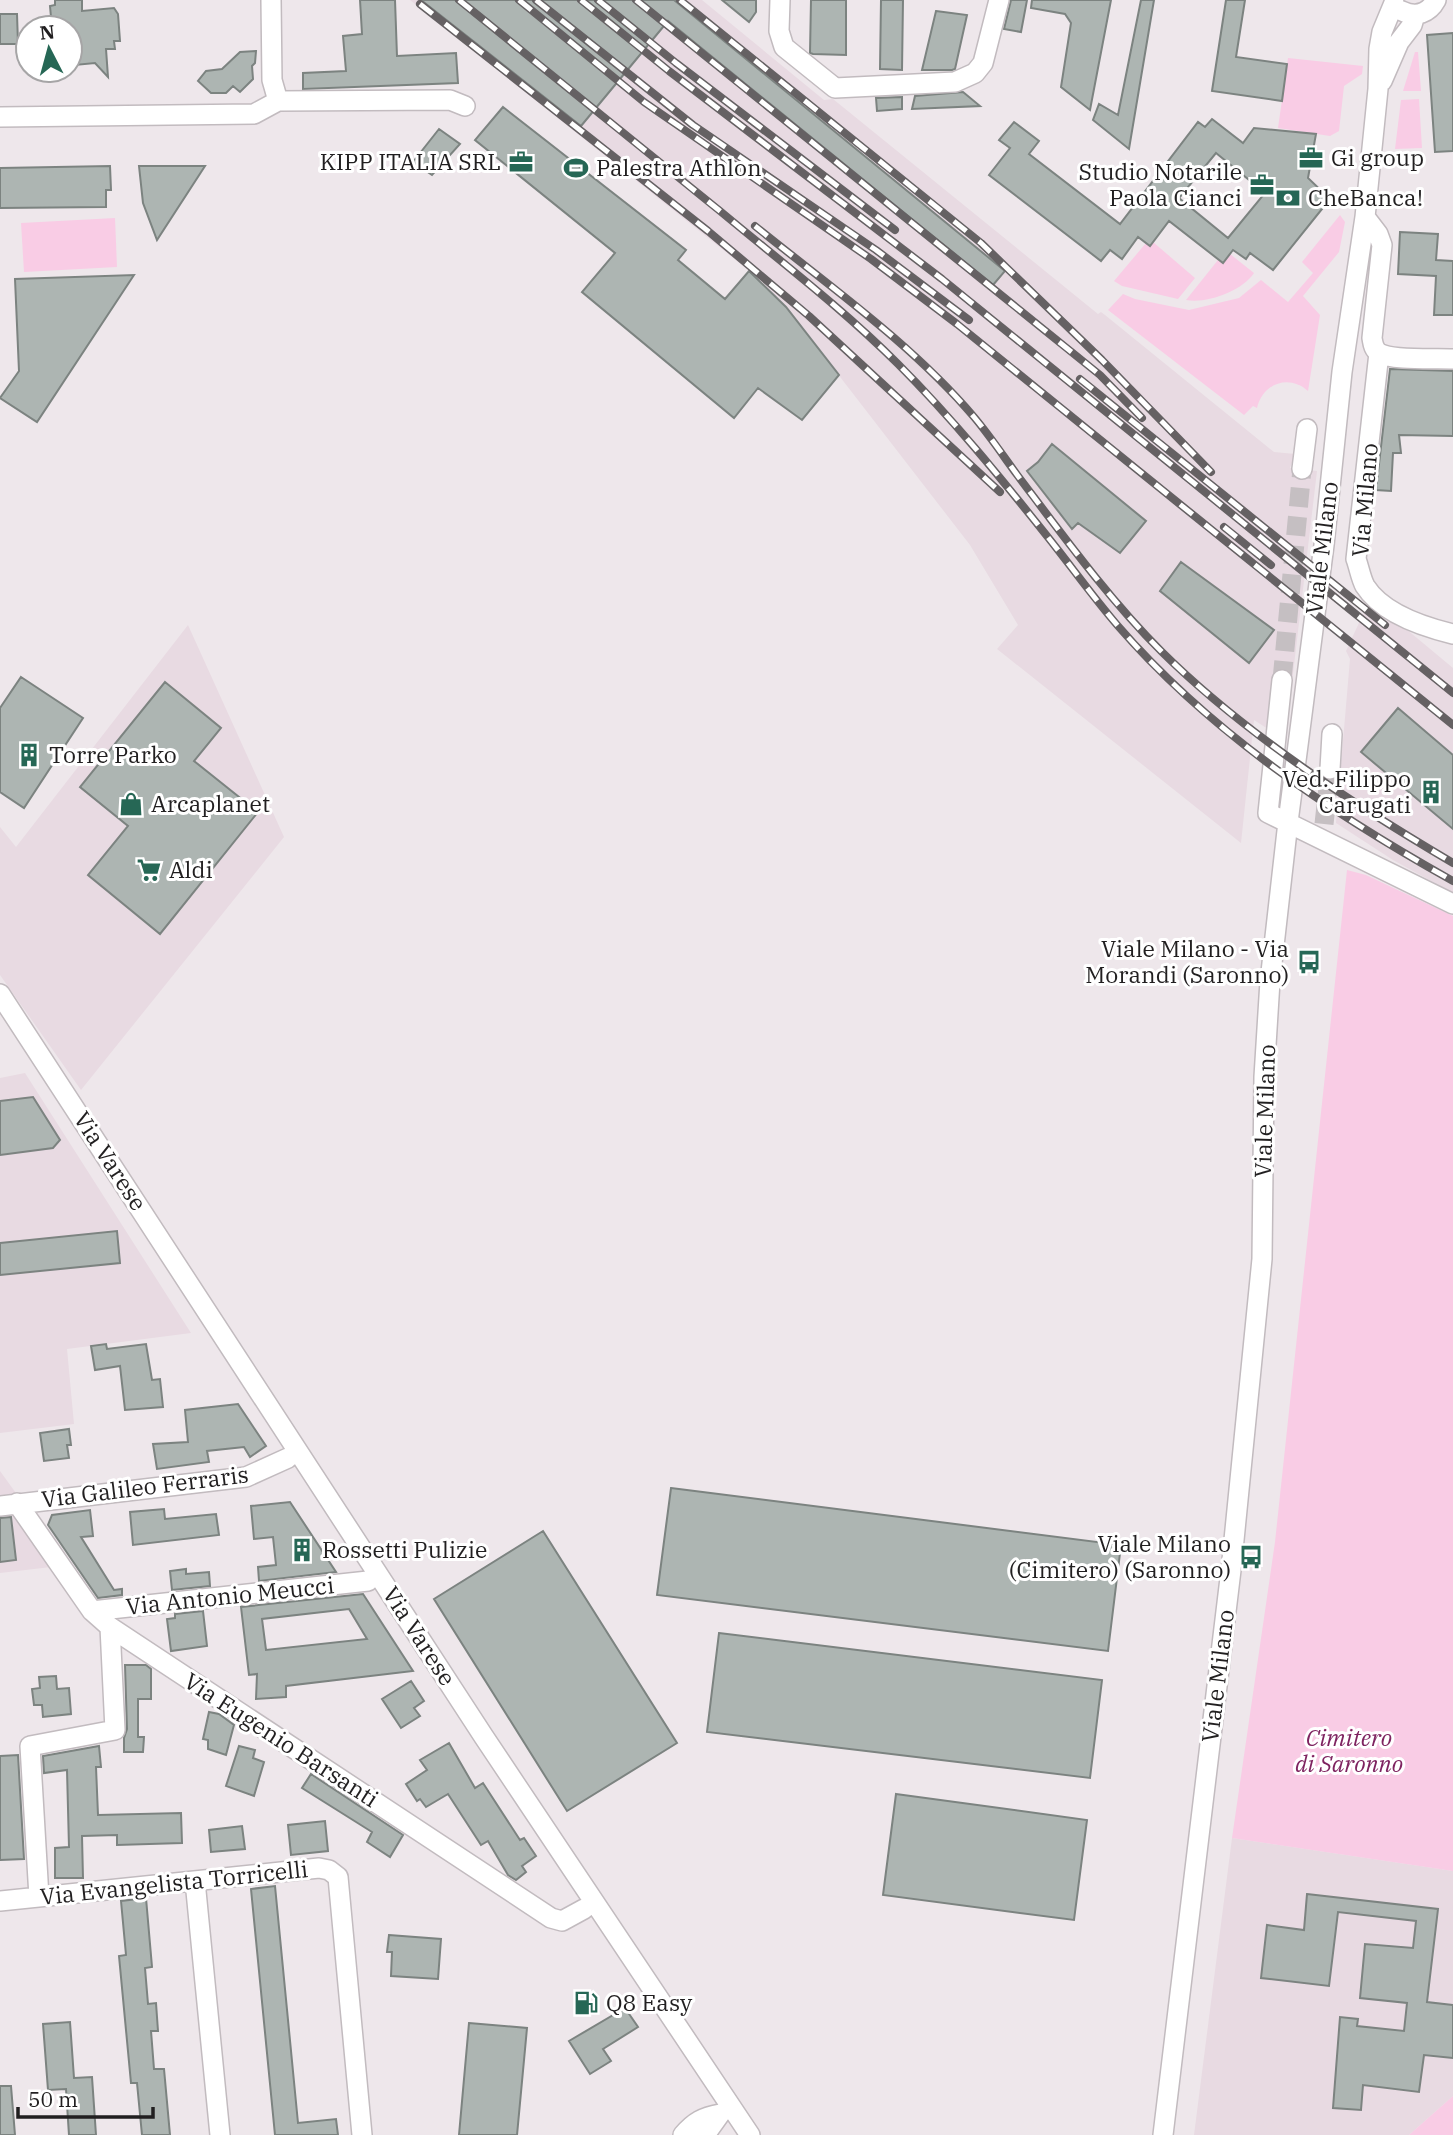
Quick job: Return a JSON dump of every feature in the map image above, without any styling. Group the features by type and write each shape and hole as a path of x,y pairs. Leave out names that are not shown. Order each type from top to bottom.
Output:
{"street":[{"path":"271,0 272,80 278,101"},
{"path":"780,0 779,30 784,47 835,88 955,82 975,73 983,64 999,0"},
{"path":"1393,1 1406,14 1415,15 1441,2"},
{"name":"Viale Milano","path":"1163,2135 1231,1570 1262,1259 1264,1077 1270,981 1287,822 1324,545 1341,384 1365,217 1378,89 1379,48 1393,1"},
{"name":"Viale Milano","path":"1378,89 1399,42 1412,25 1415,15"},
{"path":"0,117 254,114 278,101 450,100 465,106"},
{"name":"Via Milano","path":"1365,217 1378,234 1382,245 1372,338 1374,348 1379,353 1356,559 1366,586 1385,604 1407,620 1453,634"},
{"path":"1379,353 1453,359"},
{"path":"1302,469 1307,429"},
{"path":"1282,680 1268,813 1287,822 1323,832 1453,904"},
{"path":"1330,769 1332,734"},
{"name":"Via Varese","path":"0,994 484,1737 750,2135"},
{"name":"Via Varese","path":"0,1016 733,2135"},
{"name":"Via Galileo Ferraris","path":"9,1505 246,1477 288,1458"},
{"name":"Via Eugenio Barsanti","path":"9,1505 92,1611 110,1627 551,1918 562,1921 584,1909"},
{"name":"Via Antonio Meucci","path":"92,1611 368,1581"},
{"path":"39,1897 30,1746 115,1730 110,1627"},
{"name":"Via Evangelista Torricelli","path":"0,1901 318,1868 329,1870 338,1878 362,2135"},
{"path":"195,1881 220,2135"},
{"path":"684,2135 692,2125 705,2117 720,2115"},
{"path":"705,2135 720,2115"}],"shaded area":[{"path":"410,0 702,0 824,100 833,99 1098,314 1101,312 1105,315 1274,452 1295,454 1290,468 1317,471 1292,682 1274,680 1268,729 1254,720 1241,843 997,649 1018,625 970,545 786,307 742,265"},
{"path":"1370,599 1453,668 1453,893 1393,860 1336,823 1350,659 1346,651"},
{"path":"188,625 284,837 81,1090 0,975 0,827 16,847"},
{"path":"25,1073 191,1333 67,1349 74,1424 0,1433 0,1078"},
{"path":"0,1471 68,1565 0,1573"},
{"path":"1232,1838 1453,1871 1453,2096 1409,2135 1194,2135"}],"green space":[{"path":"1415,52 1418,52 1421,91 1403,91"},
{"path":"1288,58 1363,66 1362,74 1344,86 1339,131 1330,136 1278,128"},
{"path":"1419,99 1422,148 1395,149 1401,100"},
{"path":"1340,215 1345,222 1339,252 1303,296 1320,315 1308,391 1293,383 1278,384 1265,392 1257,408 1253,406 1244,415 1108,310 1123,294 1189,310 1239,298 1261,280 1288,302 1313,273 1302,262"},
{"path":"115,218 117,267 24,272 21,223"},
{"path":"1153,242 1195,278 1178,299 1122,286 1114,281 1146,243"},
{"path":"1230,254 1254,273 1233,291 1223,295 1204,300 1186,300 1218,260 1223,263"},
{"name":"Cimitero di Saronno","path":"1347,870 1366,875 1453,916 1453,1871 1232,1838 1275,1542"},
{"path":"1453,2096 1453,2135 1409,2135"}],"building":[{"path":"55,0 82,0 82,11 114,8 118,14 120,41 114,41 115,49 106,49 108,77 95,63 84,64 84,14 51,14 50,6 55,5"},
{"path":"360,0 395,0 397,56 456,53 458,83 303,89 303,73 346,71 343,36 362,34"},
{"path":"421,0 674,0 1005,271 993,285 668,21 581,126"},
{"path":"722,0 756,0 756,12 749,22"},
{"path":"811,0 846,0 846,55 810,53"},
{"path":"881,0 903,0 902,70 880,69"},
{"path":"1011,0 1027,0 1021,32 1004,29"},
{"path":"1032,0 1111,0 1090,110 1061,87 1071,23 1065,14 1031,8"},
{"path":"1141,0 1154,0 1129,149 1093,120 1099,104 1118,115"},
{"path":"1226,0 1245,0 1236,57 1287,64 1282,101 1212,91"},
{"path":"936,11 967,15 955,69 952,70 922,70"},
{"path":"0,14 14,14 14,44 0,44"},
{"path":"1453,33 1453,151 1435,152 1427,35"},
{"path":"256,51 255,63 252,66 253,79 240,92 233,86 226,93 211,93 198,81 206,71 222,69 240,52"},
{"path":"963,92 980,106 912,109 915,96"},
{"path":"902,97 902,109 877,111 876,98"},
{"path":"503,107 686,250 678,260 725,299 749,271 786,307 839,375 802,420 758,388 734,418 582,292 615,253 475,140"},
{"path":"1212,119 1243,143 1254,128 1316,134 1308,178 1330,199 1273,270 1250,253 1246,259 1233,250 1223,263 1169,221 1150,246 1138,237 1122,259 1110,250 1101,261 989,175 1010,148 999,140 1014,122 1039,141 1029,154 1120,224 1198,122 1205,127","holes":["1216,153 1265,193 1228,238 1179,198"]},
{"path":"439,129 460,144 432,175 413,162"},
{"path":"110,166 111,190 106,190 106,207 0,208 0,168"},
{"path":"139,166 205,166 157,240 143,203"},
{"path":"1400,232 1438,234 1436,260 1453,261 1453,315 1434,315 1436,276 1398,274"},
{"path":"134,275 37,422 0,398 19,371 15,279"},
{"path":"1390,369 1453,371 1453,436 1399,435 1401,453 1393,453 1391,491 1376,490"},
{"path":"1052,444 1146,521 1120,553 1078,523 1072,529 1027,471"},
{"path":"1181,562 1274,630 1249,663 1160,591"},
{"name":"Torre Parko","path":"21,677 83,718 24,808 0,792 0,708"},
{"path":"165,682 221,728 194,761 258,812 160,934 88,875 128,826 80,787"},
{"name":"Ved. Filippo Carugati","path":"1398,708 1453,755 1453,829 1361,752"},
{"path":"33,1097 60,1140 53,1148 0,1155 0,1101"},
{"path":"117,1231 120,1263 0,1275 0,1243"},
{"path":"106,1344 107,1349 146,1344 152,1380 160,1379 163,1407 125,1410 120,1366 95,1370 91,1346"},
{"path":"238,1404 266,1446 250,1457 244,1447 207,1451 209,1462 157,1469 153,1444 188,1442 185,1410"},
{"path":"69,1429 69,1458 44,1461 40,1433"},
{"path":"671,1488 1121,1545 1108,1651 657,1595"},
{"name":"Rossetti Pulizie","path":"290,1502 336,1572 259,1581 258,1567 276,1565 273,1537 254,1539 251,1506"},
{"path":"164,1509 165,1519 216,1514 219,1535 133,1545 130,1512"},
{"path":"90,1510 93,1536 81,1537 114,1590 122,1589 122,1595 98,1598 48,1525 52,1515"},
{"path":"11,1517 16,1560 0,1562 0,1518"},
{"path":"543,1531 677,1743 567,1811 434,1599"},
{"path":"186,1569 186,1574 209,1572 210,1586 172,1590 170,1571"},
{"path":"363,1594 413,1671 286,1686 286,1697 256,1699 257,1674 249,1675 241,1607","holes":["349,1609 367,1639 266,1650 262,1619"]},
{"path":"203,1611 207,1646 171,1651 167,1619 175,1618 175,1614"},
{"path":"719,1633 1102,1680 1090,1778 707,1732"},
{"path":"125,1665 146,1665 151,1669 151,1699 138,1699 138,1737 144,1737 143,1752 124,1752 127,1729"},
{"path":"56,1676 57,1689 69,1688 71,1714 43,1717 42,1705 34,1705 32,1689 40,1688 39,1677"},
{"path":"411,1681 424,1701 414,1708 420,1716 401,1728 382,1699"},
{"path":"209,1712 219,1714 234,1725 226,1755 208,1749 208,1740 203,1739"},
{"path":"449,1743 475,1788 483,1783 520,1840 524,1838 536,1856 522,1866 526,1872 516,1880 508,1875 488,1841 481,1845 448,1794 426,1807 420,1799 417,1801 406,1784 427,1770 420,1760"},
{"path":"99,1746 101,1767 96,1767 98,1815 181,1813 182,1843 117,1845 117,1835 82,1836 83,1878 55,1878 55,1848 69,1847 67,1770 44,1773 43,1756"},
{"path":"239,1746 255,1750 253,1758 264,1762 254,1796 226,1786"},
{"path":"18,1755 24,1859 0,1860 0,1756"},
{"path":"311,1774 403,1835 390,1857 367,1842 372,1832 302,1788"},
{"path":"896,1794 1087,1820 1074,1920 883,1895"},
{"path":"325,1821 328,1851 291,1855 288,1825"},
{"path":"242,1826 245,1849 211,1852 209,1830"},
{"path":"275,1886 298,2123 336,2119 338,2135 275,2135 251,1889"},
{"path":"1307,1894 1438,1909 1427,2002 1453,2005 1453,2058 1424,2055 1419,2092 1363,2085 1361,2110 1333,2108 1340,2017 1358,2019 1357,2026 1404,2031 1407,2003 1360,1998 1365,1944 1413,1948 1416,1921 1338,1912 1329,1986 1261,1978 1267,1925 1304,1930"},
{"path":"146,1898 152,1967 145,1968 148,2004 156,2003 158,2031 151,2031 154,2069 164,2069 170,2135 142,2135 137,2083 131,2083 119,1956 126,1955 121,1901"},
{"path":"389,1935 441,1939 438,1979 391,1976 392,1952 387,1952"},
{"path":"625,2008 638,2027 603,2049 611,2061 590,2074 569,2041"},
{"path":"70,2022 74,2078 92,2077 96,2135 69,2135 66,2089 48,2090 43,2024"},
{"path":"469,2023 527,2028 517,2135 459,2135"},
{"path":"0,2086 11,2086 15,2135 0,2135"}],"tunnel":[{"path":"1282,680 1302,469"},
{"path":"1324,824 1330,769"}],"railway":[{"path":"459,0 788,267 877,344 918,384 975,448 1118,626 1192,701 1274,768 1362,827 1453,881"},
{"path":"519,0 644,102 871,259 957,324 1453,725"},
{"path":"536,0 693,125 876,250 969,320"},
{"path":"581,0 669,71 942,279 1453,693"},
{"path":"598,0 895,230"},
{"path":"636,0 1100,375 1142,418"},
{"path":"680,0 981,243 1102,360 1211,472"},
{"path":"420,4 708,231 809,316 1000,492"},
{"path":"755,226 897,340 950,390 980,424 1105,589 1142,632 1194,682 1301,766 1377,817 1453,863"},
{"path":"1080,379 1385,625"},
{"path":"1224,527 1271,565"}],"place":[{"name":"Gi group","path":"1311,158"},
{"name":"KIPP ITALIA SRL","path":"521,162"},
{"name":"Palestra Athlon","path":"576,168"},
{"name":"Studio Notarile Paola Cianci","path":"1262,185"},
{"name":"CheBanca!","path":"1288,198"},
{"name":"Torre Parko","path":"29,755"},
{"name":"Ved. Filippo Carugati","path":"1431,792"},
{"name":"Arcaplanet","path":"131,804"},
{"name":"Aldi","path":"149,870"},
{"name":"Viale Milano - Via Morandi (Saronno)","path":"1309,962"},
{"name":"Rossetti Pulizie","path":"302,1550"},
{"name":"Viale Milano (Cimitero) (Saronno)","path":"1251,1557"},
{"name":"Q8 Easy","path":"586,2003"}]}
